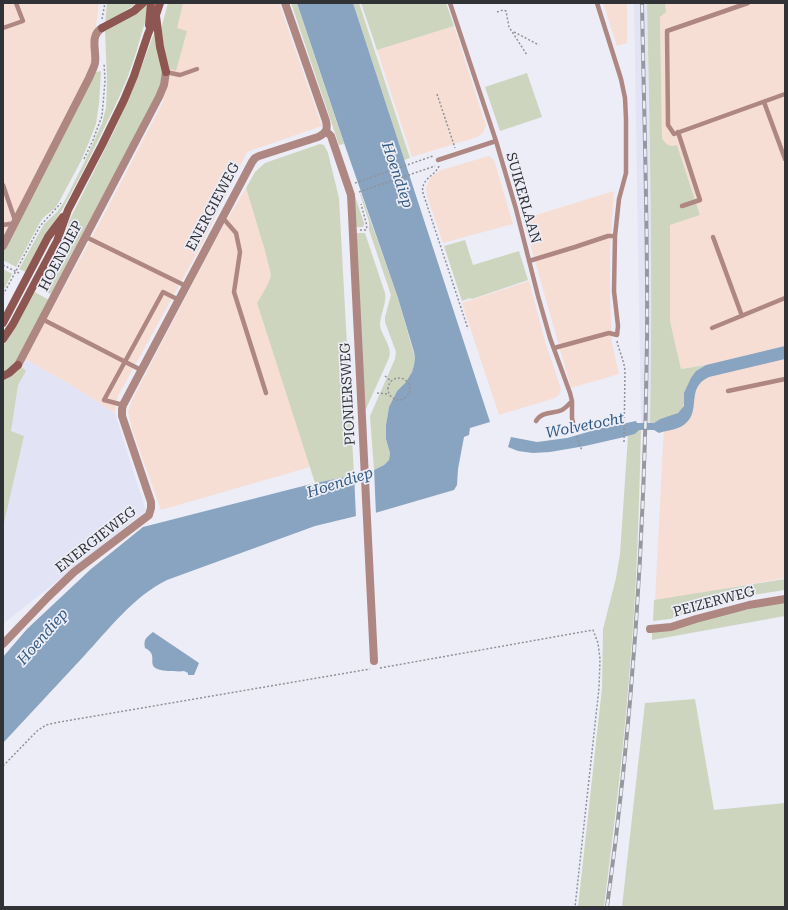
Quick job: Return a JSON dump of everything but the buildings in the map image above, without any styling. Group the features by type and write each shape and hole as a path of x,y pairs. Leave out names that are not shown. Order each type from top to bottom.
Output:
{"main road":[{"path":"102,28 134,11 143,3"},
{"name":"HOENDIEP","path":"148,34 151,3"},
{"name":"HOENDIEP","path":"3,339 13,324 57,241 68,210 124,100 160,3"},
{"path":"156,15 160,47 166,72"},
{"name":"HOENDIEP","path":"3,323 48,237 68,210"},
{"path":"3,376 12,371 18,365"}],"street":[{"path":"285,3 326,121 326,132"},
{"path":"3,246 89,78 95,62 95,36 102,28"},
{"name":"HOENDIEP","path":"18,365 159,97 164,85 166,72"},
{"name":"ENERGIEWEG","path":"3,644 74,572 146,518 151,512 151,502 122,416 123,405 248,168 255,158 318,137 326,132"},
{"name":"PIONIERSWEG","path":"326,132 331,136 351,196 374,661"},
{"name":"PEIZERWEG","path":"650,629 671,627 749,604 785,599"}],"lane":[{"path":"3,28 23,21 16,3"},
{"name":"SUIKERLAAN","path":"450,3 496,141 554,348 567,383 572,401 572,418 575,430"},
{"path":"554,348 609,333 617,335 618,326 614,291 615,236 619,199 626,173 625,98 621,79 597,3"},
{"path":"748,3 667,31 668,126 674,134 785,94"},
{"path":"166,72 180,75 197,69"},
{"path":"764,102 785,159"},
{"path":"678,132 700,200 682,206"},
{"path":"439,162 457,154 496,141"},
{"path":"3,185 16,222 3,225"},
{"path":"222,217 236,233 240,252 234,292 266,393"},
{"path":"529,261 608,236 615,236"},
{"path":"86,237 186,286"},
{"path":"713,237 742,316"},
{"path":"123,405 104,400 163,292 179,300"},
{"path":"712,328 785,298"},
{"path":"42,318 141,370"},
{"path":"728,391 785,379"},
{"path":"536,421 543,415 562,410 572,401"}],"path":[{"path":"102,28 102,17 105,3"},
{"path":"497,12 503,10 506,11 510,27 527,55"},
{"path":"512,31 539,44"},
{"path":"83,160 93,140 102,116 105,80 104,60"},
{"path":"437,94 457,154"},
{"path":"355,183 436,155 439,162 437,171 429,176 423,186 423,193 468,329"},
{"path":"357,193 435,166"},
{"name":"HOENDIEP","path":"3,295 40,226 64,198"},
{"path":"360,200 366,222"},
{"path":"617,335 618,346 625,371 624,442"},
{"path":"385,376 392,381"},
{"path":"377,393 388,394 394,399 401,400 409,393 409,386 405,380 398,378 392,381 388,386 388,394"},
{"path":"575,430 582,451"},
{"path":"3,766 36,731 46,725 54,723 335,676 593,630 598,643 600,659 599,688 575,907"}],"shaded area":[{"path":"3,3 99,3 96,25 96,65 3,246"},
{"path":"181,3 279,3 322,126 247,152 203,242 118,396 115,413 71,385 25,359 99,224 163,102 175,29"},
{"path":"603,3 627,3 627,43 617,46"},
{"path":"634,3 647,3 652,321 650,423 641,423"},
{"path":"665,3 785,3 785,578 655,601 664,425 705,365 681,369 670,321 670,225 700,215 677,145 668,145 662,138 660,16"},
{"path":"454,26 486,126 483,133 477,137 412,157 377,50"},
{"path":"489,156 494,160 513,224 443,243 427,196 426,187 431,177 441,170"},
{"path":"246,188 271,275 268,284 257,303 310,467 161,510 132,429 128,412 132,400 218,235"},
{"path":"614,191 610,248 610,296 612,343 619,374 571,388 523,219"},
{"path":"529,281 545,341 561,389 558,396 555,398 499,415 462,303"},
{"path":"25,359 71,385 115,413 146,511 3,624 3,421"}],"green space":[{"path":"107,3 137,3 105,24"},
{"path":"145,3 148,3 146,19 127,79 115,106 84,169 26,272 19,269 44,224 57,212 64,202 102,123 106,108 107,81 105,31"},
{"path":"168,3 183,3 177,28 187,31 176,71 169,68 162,46 161,29"},
{"path":"291,3 297,3 344,144 339,145"},
{"path":"353,3 359,3 410,158 404,160"},
{"path":"361,3 446,3 454,26 377,50"},
{"path":"647,3 665,3 666,12 660,17 662,138 668,145 677,145 700,215 670,225 670,321 681,369 706,365 696,371 682,409 676,414 660,419 654,423 650,423 651,266"},
{"path":"154,33 156,34 163,69 162,84 51,294 45,292 44,287 67,245 63,243 69,221 116,127 137,79"},
{"path":"101,71 96,124 81,161 55,208 43,218 39,224 16,267 3,260 3,251 96,72"},
{"path":"527,73 542,117 500,131 485,87"},
{"path":"320,144 324,145 328,153 339,198 354,475 315,483 257,303 268,284 271,275 246,188 255,172 265,163"},
{"path":"360,194 398,298 415,358 412,372 406,382 397,391 389,407 386,425 386,439 390,453 389,460 384,465 374,470 370,416 395,359 396,352 385,322 391,295 369,230 369,222"},
{"path":"355,196 364,223 363,227 355,227 353,197"},
{"path":"356,233 365,233 385,293 385,301 380,325 390,354 365,411"},
{"path":"465,240 473,265 519,251 528,280 462,301 444,246"},
{"path":"3,269 12,274 3,291"},
{"path":"33,291 49,300 16,363 3,373 3,346"},
{"path":"20,366 26,371 18,385 11,431 24,436 3,527 3,380"},
{"path":"641,429 637,548 628,696 604,907 578,907 602,688 603,629 616,578 620,554 628,436 635,434"},
{"path":"785,579 785,590 733,598 670,619 653,621 654,600"},
{"path":"785,602 785,616 652,640 652,630"},
{"path":"695,699 714,810 785,803 785,907 622,907 645,703"}],"water":[{"name":"Hoendiep","path":"297,3 353,3 490,422 470,428 469,435 464,437 458,469 457,485 454,490 375,513 373,512 315,526 167,580 155,587 122,614 3,743 3,657 27,629 91,569 143,527 315,483 374,470 384,465 389,460 390,453 386,439 386,425 389,407 397,391 406,382 412,372 415,358 414,352 398,298"},
{"path":"785,346 785,359 709,377 702,382 695,393 693,412 690,418 679,428 659,433 654,430 639,430 635,434 620,438 550,452 533,453 518,451 508,447 511,437 537,442 567,438 598,429 636,421 637,423 654,423 660,419 678,413 684,406 684,393 691,378 696,371 706,365"},
{"path":"153,632 199,663 194,675 188,675 188,673 184,671 168,671 155,668 150,651 145,648 146,638"}],"pier":[{"path":"374,468 376,515 373,514 356,518 354,473"}],"railway":[{"path":"607,907 631,695 644,482 647,298 642,3"}],"water label":[{"name":"Wolvetocht","path":"585,426"}]}
